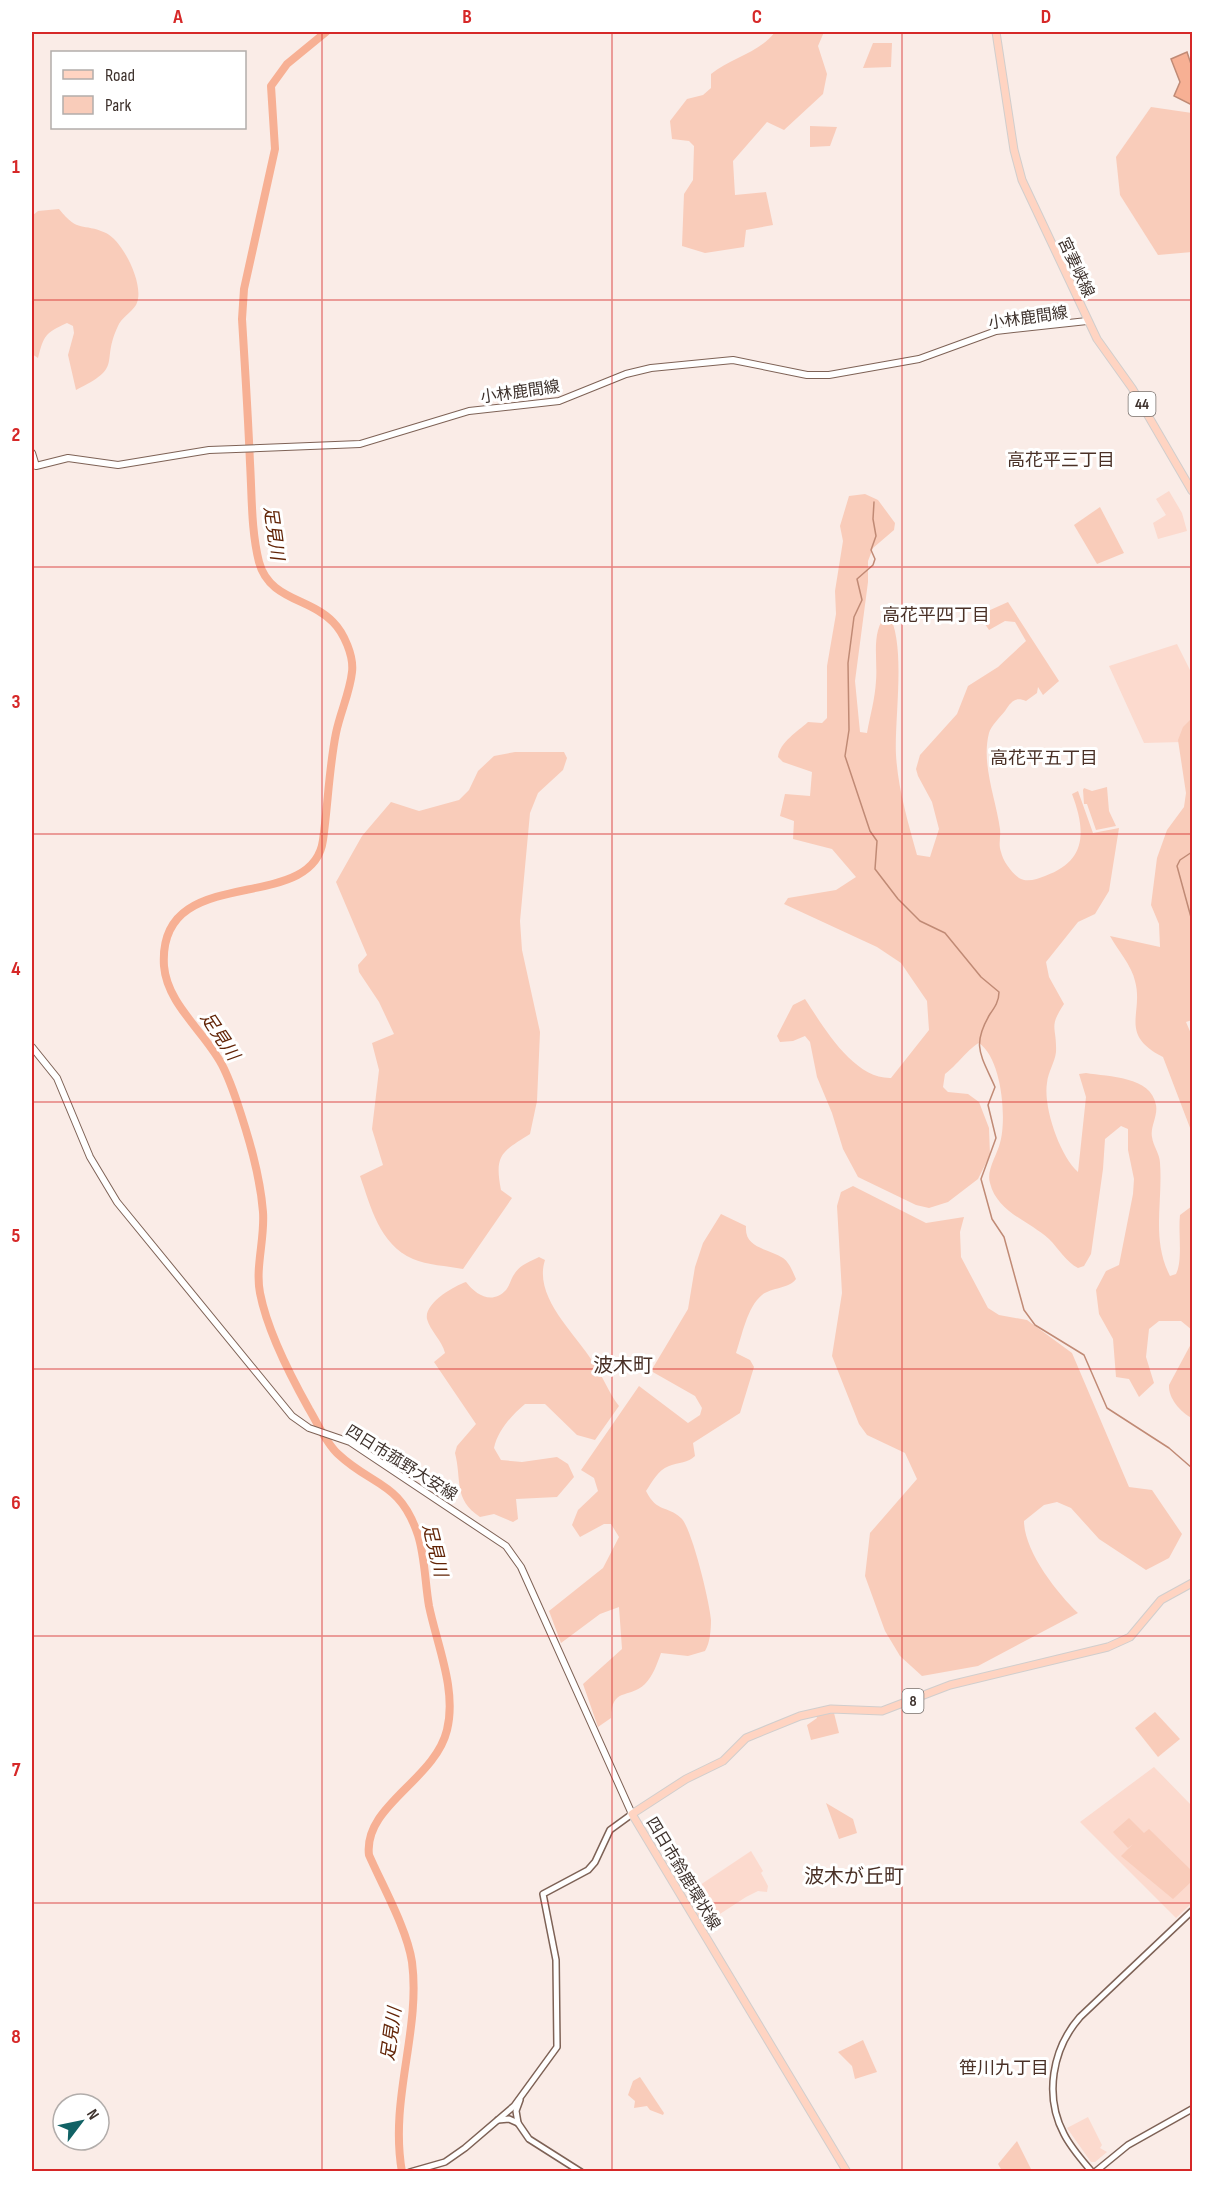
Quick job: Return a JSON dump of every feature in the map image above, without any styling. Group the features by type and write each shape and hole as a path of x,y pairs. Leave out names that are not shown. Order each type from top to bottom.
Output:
{"main road":[{"name":"宮妻峡線","path":"996,32 1014,150 1022,180 1087,321 1104,352 1138,396 1192,491"},
{"name":"小林鹿間線","path":"32,453 36,466 68,458 112,465 146,462 192,452 370,442 469,411 551,403 651,368 733,360 807,375 829,375 919,359 996,331 1087,321"},
{"name":"四日市菰野大安線","path":"32,1047 57,1078 90,1157 117,1202 288,1410 302,1424 338,1436 497,1538 510,1551 521,1567 632,1814"},
{"name":"四日市鈴鹿環状線","path":"847,2172 632,1814 686,1779 723,1761 740,1741 761,1731 820,1710 869,1712 894,1708 957,1683 1108,1647 1130,1637 1161,1600 1192,1583"}],"street":[{"path":"411,2171 445,2162 496,2120 521,2096 557,2047 556,1960 543,1894 588,1870 595,1862 610,1830 632,1814"},
{"path":"1192,1911 1080,2018 1068,2034 1059,2053 1053,2082 1055,2110 1070,2145 1093,2172 1128,2145 1192,2109"},
{"path":"521,2096 516,2111 518,2123 529,2139 581,2172"},
{"path":"496,2120 509,2119 518,2123"}],"shaded area":[{"path":"1187,52 1192,67 1192,105 1174,96 1180,82 1171,59"},
{"path":"1169,491 1182,513 1187,531 1158,539 1153,523 1166,515 1156,499"},
{"path":"1177,644 1192,674 1192,720 1182,742 1144,743 1109,666"},
{"path":"1154,1767 1192,1806 1192,1903 1176,1918 1080,1822"},
{"path":"751,1851 763,1871 761,1873 768,1886 767,1892 758,1891 746,1897 703,1925 685,1895"},
{"path":"1088,2117 1102,2145 1100,2148 1107,2152 1095,2162 1091,2162 1067,2128"}],"green space":[{"path":"775,32 824,32 818,46 827,74 823,94 784,130 767,122 733,161 735,195 766,192 773,225 746,230 744,247 705,253 682,246 684,194 693,180 694,146 689,141 672,139 670,121 687,99 703,95 711,88 711,74 761,45"},
{"path":"873,43 892,43 891,67 863,68"},
{"path":"1151,107 1192,113 1192,252 1158,255 1120,195 1116,157"},
{"path":"810,126 837,127 830,146 810,147"},
{"path":"59,209 76,225 98,230 113,238 126,255 138,287 136,305 118,326 106,369 91,382 76,390 68,355 74,333 73,326 67,323 54,329 44,339 38,358 32,354 32,216 38,211"},
{"path":"865,494 878,500 895,523 894,530 873,548 868,561 868,582 855,681 860,732 867,733 874,701 877,636 882,620 888,613 894,626 897,643 897,768 917,855 930,857 939,829 932,802 916,769 920,755 957,714 968,686 998,667 1026,641 1015,622 1005,621 989,630 979,615 1008,602 1059,681 1043,695 1038,687 1037,693 1026,701 1019,699 1014,701 989,733 988,769 1004,859 1016,876 1025,880 1045,876 1059,870 1069,862 1080,843 1080,820 1072,794 1078,791 1093,833 1119,828 1109,891 1095,914 1078,922 1046,962 1049,977 1064,1004 1054,1027 1056,1052 1046,1093 1050,1117 1059,1143 1071,1165 1078,1172 1086,1097 1079,1074 1086,1073 1128,1080 1146,1088 1152,1095 1156,1109 1152,1137 1159,1156 1161,1178 1159,1235 1164,1262 1170,1276 1176,1274 1178,1268 1180,1215 1192,1206 1192,1330 1181,1321 1159,1321 1149,1329 1146,1357 1154,1383 1139,1397 1129,1379 1116,1377 1113,1339 1099,1314 1096,1290 1106,1271 1119,1265 1134,1179 1128,1150 1128,1129 1121,1126 1105,1139 1091,1254 1084,1266 1078,1268 1066,1259 1049,1239 1006,1209 994,1193 989,1173 1002,1132 1001,1090 993,1062 979,1043 945,1074 943,1087 948,1092 968,1094 979,1102 989,1128 990,1155 978,1179 948,1202 929,1208 916,1205 858,1177 843,1149 832,1113 817,1077 810,1042 805,1036 793,1041 780,1042 777,1036 793,1005 805,999 830,1036 852,1061 877,1076 891,1078 929,1030 927,1001 901,963 877,947 784,904 788,898 836,890 856,877 832,849 793,839 794,821 780,816 785,794 810,796 812,772 783,762 778,757 785,742 808,722 822,723 827,718 827,666 836,614 835,591 843,541 840,526 849,496"},
{"path":"1100,507 1124,553 1097,564 1074,525"},
{"path":"1192,718 1192,1020 1186,1022 1192,1036 1192,1133 1163,1057 1149,1048 1137,1032 1135,981 1128,964 1110,936 1160,947 1159,924 1151,905 1157,858 1167,830 1184,807 1186,793 1178,740 1183,727"},
{"path":"515,752 564,752 567,758 563,770 538,793 530,813 520,921 522,950 540,1032 537,1101 530,1134 507,1150 500,1161 501,1190 512,1198 463,1269 413,1259 392,1244 378,1224 360,1176 383,1165 372,1129 379,1070 372,1043 394,1034 379,1002 359,972 358,965 367,955 336,882 362,836 391,802 419,811 459,800 469,790 478,771 494,756"},
{"path":"1107,787 1109,811 1116,826 1096,830 1087,804 1084,804 1083,790 1084,788 1092,791"},
{"path":"853,1186 926,1223 964,1217 960,1232 961,1257 988,1308 999,1315 1027,1320 1072,1353 1129,1487 1152,1490 1182,1534 1169,1558 1146,1570 1099,1539 1071,1508 1057,1502 1044,1505 1024,1521 1025,1533 1043,1571 1078,1613 978,1666 922,1676 900,1656 885,1631 865,1576 870,1533 917,1479 905,1453 867,1435 859,1424 832,1356 842,1293 837,1206 841,1192"},
{"path":"721,1214 746,1226 746,1234 753,1244 785,1260 796,1279 789,1285 762,1295 749,1314 736,1353 750,1360 754,1367 740,1413 693,1443 695,1456 661,1471 646,1491 654,1503 681,1518 690,1536 710,1611 707,1648 705,1651 688,1656 661,1653 648,1681 639,1689 618,1697 614,1701 611,1718 598,1727 583,1684 622,1649 619,1607 600,1614 561,1643 549,1611 603,1568 619,1537 611,1524 604,1524 580,1537 572,1525 578,1510 598,1491 594,1478 581,1470 639,1386 688,1423 700,1415 702,1408 695,1396 651,1371 688,1309 695,1267 703,1243"},
{"path":"539,1257 545,1260 543,1274 550,1301 597,1367 619,1406 595,1440 577,1435 545,1404 525,1404 510,1418 499,1435 494,1448 501,1460 522,1462 557,1457 568,1464 574,1477 557,1497 516,1499 518,1519 513,1522 494,1514 480,1517 471,1510 462,1496 455,1453 457,1446 476,1424 434,1362 445,1353 427,1319 427,1313 441,1296 466,1282 479,1294 495,1297 501,1294 506,1290 517,1270"},
{"path":"1192,1342 1192,1418 1176,1404 1169,1385"},
{"path":"1155,1712 1180,1739 1158,1757 1135,1728"},
{"path":"834,1713 839,1733 811,1740 807,1725 817,1718 816,1715"},
{"path":"826,1803 853,1819 857,1833 839,1839"},
{"path":"1129,1818 1144,1833 1149,1829 1192,1871 1192,1881 1173,1899 1121,1856 1133,1844 1128,1848 1113,1832"},
{"path":"863,2040 877,2072 855,2079 852,2066 838,2052"},
{"path":"640,2077 664,2113 663,2115 650,2110 647,2106 634,2108 635,2101 628,2095 633,2081"},
{"path":"1017,2141 1032,2171 1002,2171 998,2164"}],"waterway":[{"name":"足見川","path":"326,32 287,64 271,86 275,149 244,289 242,319 252,513 259,562 264,575 272,584 324,614 337,627 350,652 351,680 334,746 323,840 313,863 293,877 209,899 184,912 168,933 164,966 171,991 185,1014 211,1047 223,1068 245,1126 256,1169 263,1212 259,1283 268,1322 302,1396 330,1444 351,1465 394,1494 411,1517 422,1552 429,1606 448,1683 449,1715 447,1730 440,1748 429,1764 388,1807 377,1822 370,1838 369,1855 400,1922 412,1962 414,1988 412,2014 399,2118 402,2172"},
{"path":"874,502 873,519 876,536 871,550 875,559 873,565 857,579 862,600 854,617 848,663 849,730 845,756 870,831 877,841 875,869 898,899 920,921 945,933 981,977 999,992 996,1004 984,1025 980,1043 982,1058 995,1087 988,1105 996,1138 981,1179 992,1219 1004,1237 1024,1310 1035,1325 1084,1355 1107,1408 1169,1448 1192,1468"},
{"path":"1192,852 1180,860 1177,866 1192,921"}],"district":[{"name":"高花平三丁目","path":"1061,460"},
{"name":"高花平四丁目","path":"936,615"},
{"name":"高花平五丁目","path":"1044,758"},
{"name":"波木町","path":"623,1365"},
{"name":"波木が丘町","path":"854,1876"},
{"name":"笹川九丁目","path":"1004,2068"}]}
